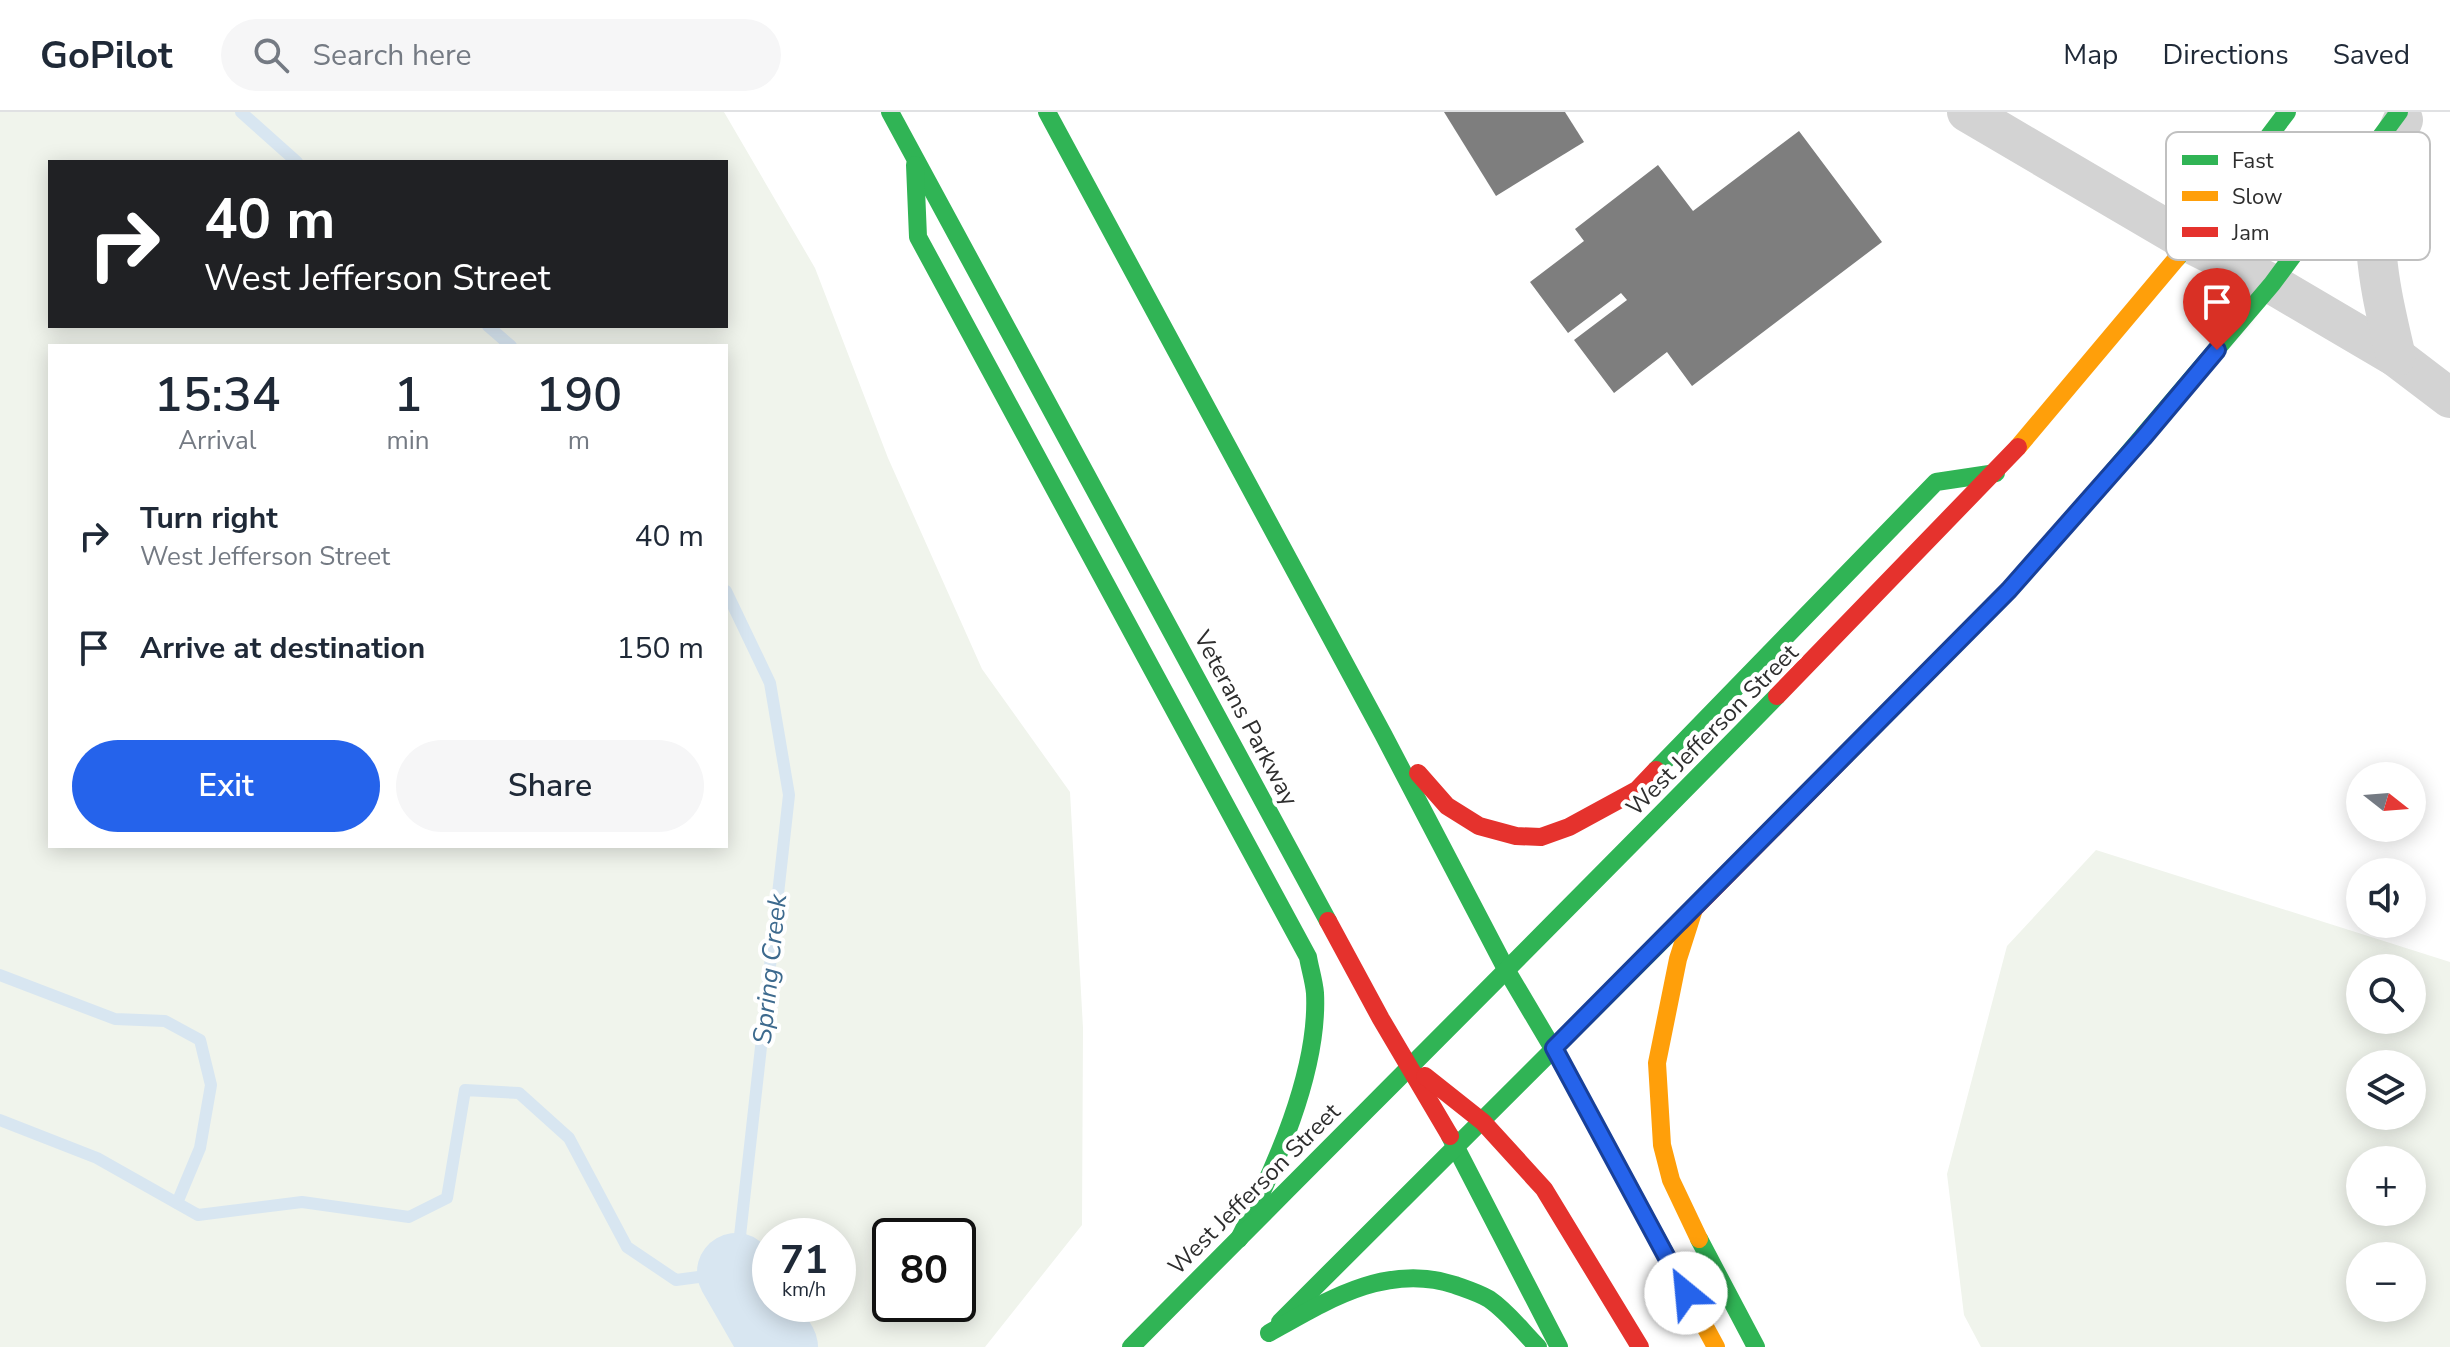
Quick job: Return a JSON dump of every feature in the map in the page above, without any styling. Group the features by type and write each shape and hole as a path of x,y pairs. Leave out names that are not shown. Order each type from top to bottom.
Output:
{"main road":[{"name":"Veterans Parkway","path":"890,112 1374,1006 1411,1064 1559,1347"},
{"path":"1047,112 1383,734 1507,971 1554,1048 1716,1347"},
{"name":"West Jefferson Street","path":"2272,132 2287,112"},
{"path":"2384,132 2399,112"},
{"path":"915,155 918,237 1308,957 1315,993 1313,1035 1303,1076 1260,1198 1239,1239"},
{"name":"West Jefferson Street","path":"1131,1347 1811,664 1996,473 2176,260"},
{"path":"1262,1340 1483,1122 2009,590 2143,438 2290,260"},
{"path":"1383,734 1447,806 1479,826 1516,836 1541,837 1569,827 1637,790 1936,482 1996,473"},
{"path":"1694,909 1678,959 1657,1063 1662,1145 1671,1180 1692,1227 1756,1347"},
{"path":"1411,1064 1483,1122 1544,1189 1640,1347"},
{"path":"1262,1340 1340,1294 1397,1277 1425,1277 1449,1281 1492,1301 1538,1347"}],"street":[{"path":"1967,112 2166,229"},
{"path":"2397,132 2406,112"},
{"path":"2224,260 2272,284 2396,357 2450,398"},
{"path":"2376,260 2396,357"}],"shaded area":[{"path":"0,112 724,112 815,268 888,458 982,669 1070,792 1083,1028 1082,1225 985,1347 0,1347"},
{"path":"2096,850 2346,929 2346,938 2374,938 2425,954 2346,954 2346,1034 2426,1034 2426,954 2450,962 2450,1347 1981,1347 1964,1315 1947,1174 2007,946"}],"building":[{"path":"1444,112 1565,112 1584,142 1496,196"},
{"path":"1799,131 1882,242 1692,386 1667,352 1614,393 1574,340 1627,300 1621,293 1568,333 1530,282 1584,241 1575,229 1658,165 1693,211"}],"waterway":[{"name":"Spring Creek","path":"241,112 295,160"},
{"name":"Spring Creek","path":"490,328 509,344"},
{"path":"0,1120 97,1158 198,1215 302,1202 409,1217 447,1198 465,1090 519,1093 569,1138 627,1247 676,1280 736,1272 789,795 770,683 728,595"},
{"path":"0,975 115,1019 165,1021 200,1040 211,1085 200,1148 177,1203"},
{"name":"Spring Creek","path":"736,1272 779,1347"}],"traffic: fast":[{"path":"890,112 1328,921"},
{"path":"1047,112 1383,734 1507,971 1568,1074"},
{"path":"2272,132 2287,112"},
{"path":"2384,132 2399,112"},
{"path":"915,165 918,237 1308,957 1315,993 1310,1055 1292,1120 1239,1239"},
{"path":"2096,491 2290,260"},
{"path":"1656,770 1936,482 1996,473"},
{"path":"1131,1347 1777,696"},
{"path":"1280,1322 1681,922"},
{"path":"1450,1136 1559,1347"},
{"path":"1699,1239 1756,1347"},
{"path":"1269,1333 1358,1288 1405,1278 1430,1279 1489,1299 1538,1347"}],"traffic: slow":[{"path":"2018,447 2175,260"},
{"path":"1846,755 2009,590 2096,491"},
{"path":"1694,909 1678,959 1657,1063 1662,1145 1671,1180 1699,1239"},
{"path":"1568,1074 1716,1347"}],"traffic: jam":[{"path":"1777,696 2018,447"},
{"path":"1681,922 1846,755"},
{"path":"1418,773 1447,806 1479,826 1516,836 1541,837 1569,827 1637,790 1656,770"},
{"path":"1328,921 1450,1136"},
{"path":"1425,1076 1483,1122 1544,1189 1640,1347"}],"route":[{"path":"1686,1293 1554,1048 2009,590 2217,350"}]}
